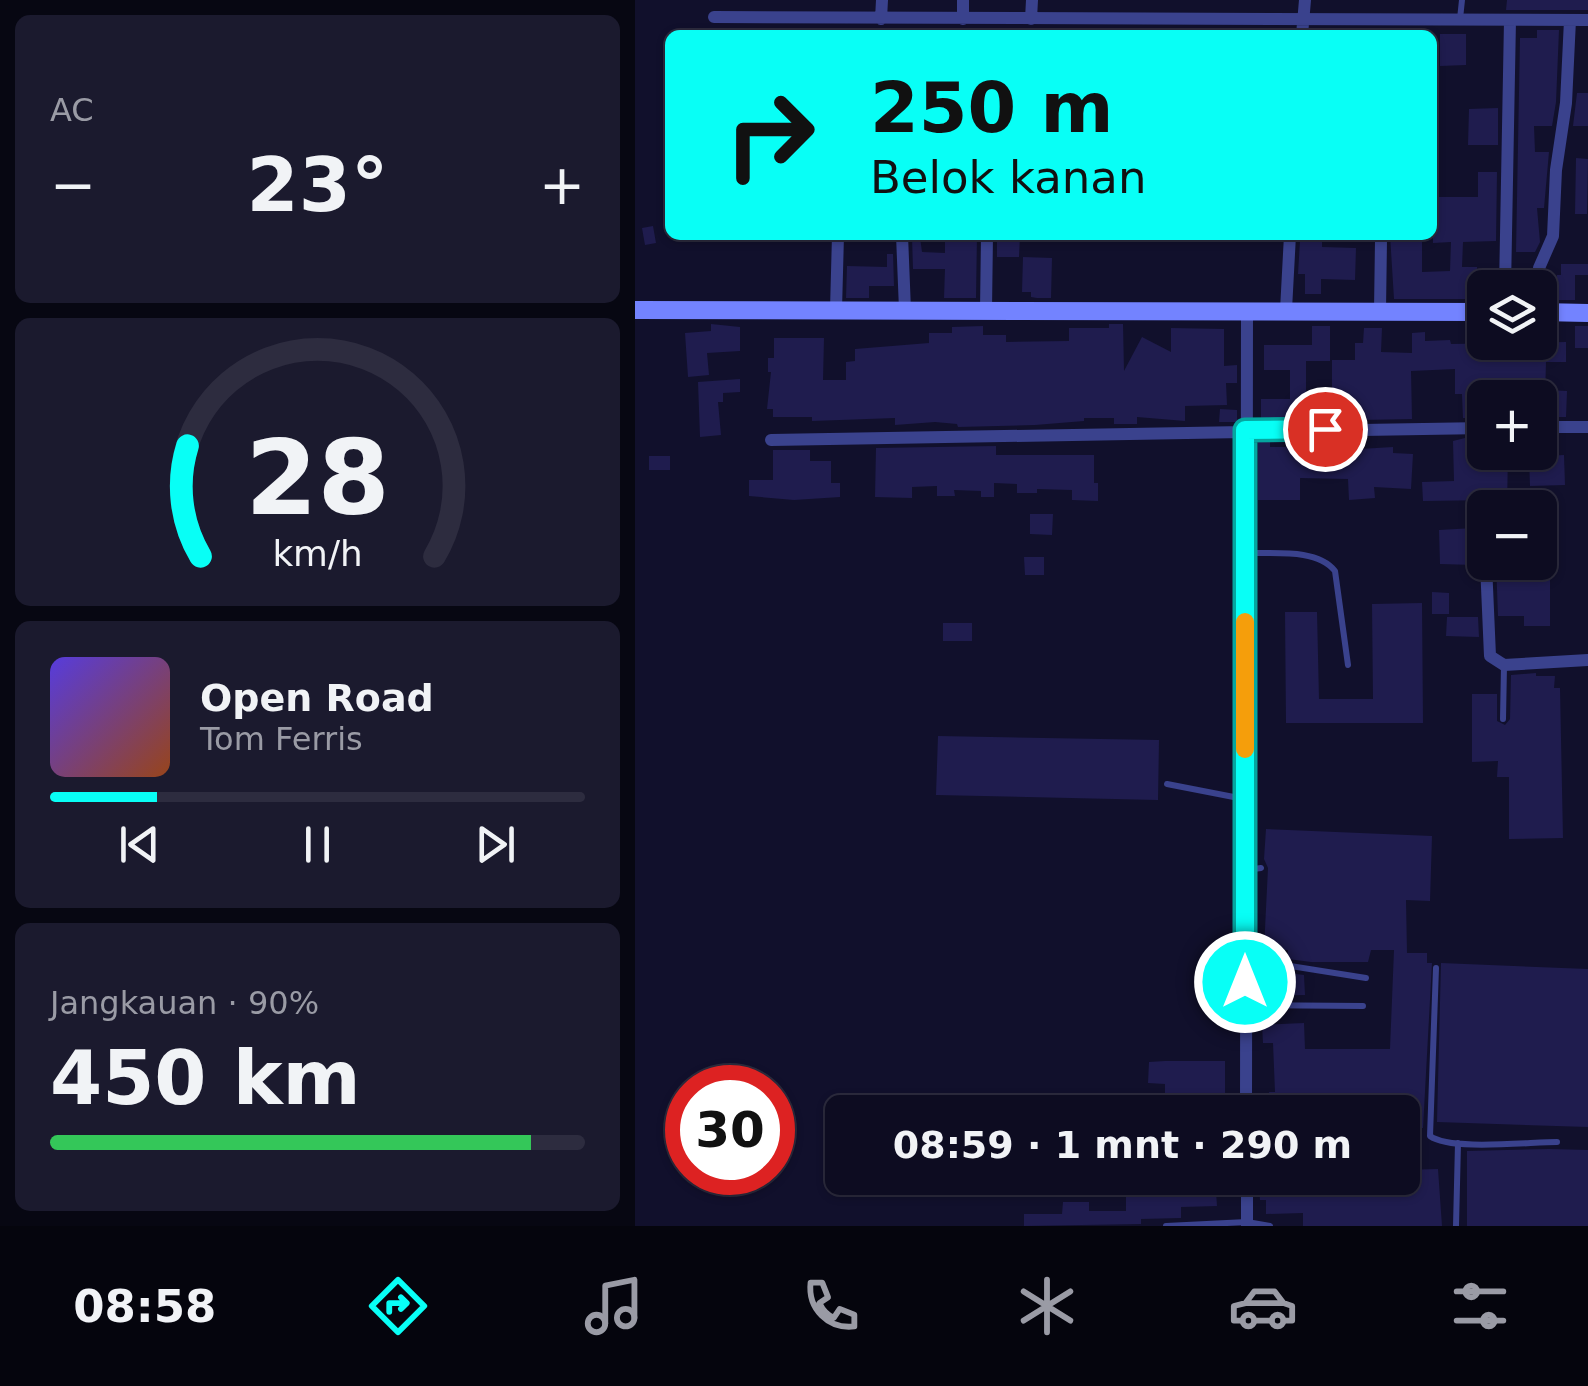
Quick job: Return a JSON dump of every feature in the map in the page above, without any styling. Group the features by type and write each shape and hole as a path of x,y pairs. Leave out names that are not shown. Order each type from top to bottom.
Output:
{"street":[{"path":"881,0 881,20"},
{"path":"963,0 963,19"},
{"path":"1031,19 1032,0"},
{"path":"1302,28 1305,0"},
{"path":"714,18 1031,19 1302,28 1460,20 1588,20"},
{"path":"1505,270 1510,20"},
{"path":"1539,270 1553,236 1571,20"},
{"path":"835,310 838,240"},
{"path":"902,240 905,310"},
{"path":"985,310 987,240"},
{"path":"1286,310 1290,240"},
{"path":"1379,311 1381,240"},
{"path":"635,310 1467,312"},
{"path":"1245,1095 1247,310"},
{"path":"1557,312 1588,313"},
{"path":"1557,427 1588,427"},
{"path":"771,440 1467,428"},
{"path":"1485,580 1490,656 1504,665 1588,660"},
{"path":"1247,1195 1247,1224"}],"lane":[{"path":"1460,20 1462,0"},
{"path":"1245,552 1317,558 1331,565 1335,570 1348,665"},
{"path":"1503,719 1504,665"},
{"path":"1167,784 1244,799"},
{"path":"1245,870 1261,868"},
{"path":"1245,959 1366,978"},
{"path":"1437,968 1429,1131 1434,1140 1557,1142"},
{"path":"1245,1005 1363,1006"},
{"path":"1456,1226 1458,1143"},
{"path":"1166,1226 1270,1226"}],"building":[{"path":"1507,0 1588,0 1588,10 1506,10"},
{"path":"1537,30 1559,30 1556,102 1552,126 1534,126 1535,152 1549,152 1544,208 1537,208 1540,242 1535,252 1516,252 1520,38 1537,38"},
{"path":"1440,34 1466,34 1466,65 1440,66"},
{"path":"1577,93 1588,93 1588,126 1573,126"},
{"path":"1498,108 1498,145 1468,145 1469,109"},
{"path":"1576,158 1588,159 1587,214 1575,214"},
{"path":"1478,172 1497,172 1496,241 1463,242 1462,267 1477,267 1467,270 1467,299 1394,299 1390,240 1422,240 1422,272 1450,271 1451,242 1433,243 1437,240 1437,197 1478,197"},
{"path":"653,226 656,243 645,245 642,228"},
{"path":"912,240 920,240 922,252 945,253 945,240 977,240 976,298 944,298 945,269 913,269"},
{"path":"997,240 1020,240 1019,257 997,257"},
{"path":"1322,240 1322,247 1356,248 1355,280 1321,279 1321,294 1305,294 1305,274 1298,274 1300,241"},
{"path":"887,254 893,254 894,286 869,286 869,298 846,298 847,266 887,267"},
{"path":"1023,257 1052,258 1051,298 1031,297 1031,292 1022,292"},
{"path":"1561,264 1588,264 1588,275 1575,275 1575,300 1557,300 1557,275 1561,275"},
{"path":"711,324 740,327 740,351 707,353 709,375 688,377 685,333 711,331"},
{"path":"1109,324 1123,324 1124,371 1142,337 1171,352 1171,328 1224,329 1224,366 1237,365 1237,383 1226,383 1227,405 1185,406 1185,421 1137,417 1137,424 1114,424 1114,418 1084,418 1035,425 958,427 935,422 895,425 895,418 812,421 812,417 773,417 773,409 767,409 771,372 768,358 774,358 774,338 824,338 823,380 846,380 846,362 855,361 855,349 929,343 929,333 952,333 952,327 983,326 983,335 1006,335 1006,342 1069,341 1069,328 1109,328"},
{"path":"1312,326 1330,326 1330,361 1306,361 1306,395 1332,395 1332,360 1355,360 1355,343 1363,343 1364,328 1382,328 1381,352 1412,353 1412,333 1425,332 1425,341 1467,344 1467,360 1557,360 1557,342 1566,342 1566,362 1546,362 1546,380 1467,380 1467,418 1463,418 1462,394 1455,394 1455,369 1411,371 1412,419 1261,422 1261,399 1290,399 1290,370 1264,370 1264,345 1312,345"},
{"path":"1575,326 1588,326 1588,348 1575,348"},
{"path":"740,379 740,392 723,393 723,402 718,402 721,435 700,437 698,382"},
{"path":"1557,390 1567,391 1566,417 1557,417"},
{"path":"1220,409 1237,410 1237,422 1219,422"},
{"path":"1467,438 1467,470 1508,470 1507,490 1467,490 1467,500 1423,501 1422,482 1454,481 1453,441"},
{"path":"1343,440 1343,450 1393,447 1393,453 1413,454 1411,489 1374,487 1375,498 1349,500 1348,479 1300,478 1300,500 1258,500 1258,442 1270,442 1270,447 1302,447 1302,441"},
{"path":"996,446 996,455 1094,455 1098,501 1072,500 1072,490 1017,493 1017,484 994,483 994,497 981,497 981,491 954,490 955,496 937,496 937,486 912,487 912,498 875,497 876,448"},
{"path":"773,450 810,450 810,461 831,461 831,483 840,483 840,497 794,500 749,496 749,480 773,480"},
{"path":"1557,455 1564,455 1565,485 1530,486 1529,470 1557,470"},
{"path":"649,456 670,456 670,470 649,470"},
{"path":"1030,514 1053,514 1052,535 1030,534"},
{"path":"1467,528 1467,565 1440,564 1439,530"},
{"path":"1024,557 1044,557 1044,575 1025,575"},
{"path":"1497,580 1550,580 1550,626 1524,626 1524,616 1498,616"},
{"path":"1432,592 1449,593 1449,614 1432,614"},
{"path":"1422,603 1423,723 1286,723 1285,612 1317,612 1319,699 1373,699 1372,604"},
{"path":"1447,617 1478,617 1479,637 1446,636"},
{"path":"943,623 972,623 972,641 943,641"},
{"path":"1511,675 1555,676 1554,688 1560,688 1563,838 1509,839 1509,777 1497,777 1498,761 1472,762 1472,694 1497,694 1497,721 1505,725 1510,719"},
{"path":"938,736 1159,740 1158,800 936,795"},
{"path":"1266,829 1432,836 1430,901 1406,900 1407,953 1427,953 1427,963 1432,963 1423,1128 1420,1128 1420,1095 1269,1095 1275,1092 1273,1043 1263,1043 1262,1025 1304,1023 1305,1049 1390,1049 1394,950 1371,950 1368,962 1311,962 1288,959 1288,950 1264,949 1268,868 1264,859"},
{"path":"1441,963 1588,969 1588,1127 1437,1122"},
{"path":"1288,973 1304,975 1305,995 1264,996 1263,982 1288,981"},
{"path":"1225,1061 1225,1095 1165,1095 1165,1084 1148,1083 1149,1062"},
{"path":"1588,1150 1588,1226 1467,1226 1467,1151"},
{"path":"1438,1169 1442,1226 1303,1226 1303,1213 1266,1214 1266,1200 1260,1200 1260,1195 1420,1195 1420,1170"},
{"path":"1126,1195 1216,1195 1217,1206 1181,1207 1181,1218 1141,1219 1141,1224 1024,1226 1024,1214 1062,1214 1063,1202 1089,1202 1089,1211 1126,1211"}],"slow traffic":[{"path":"1245,622 1245,749"}],"route":[{"path":"1245,982 1245,430 1325,429"}]}
